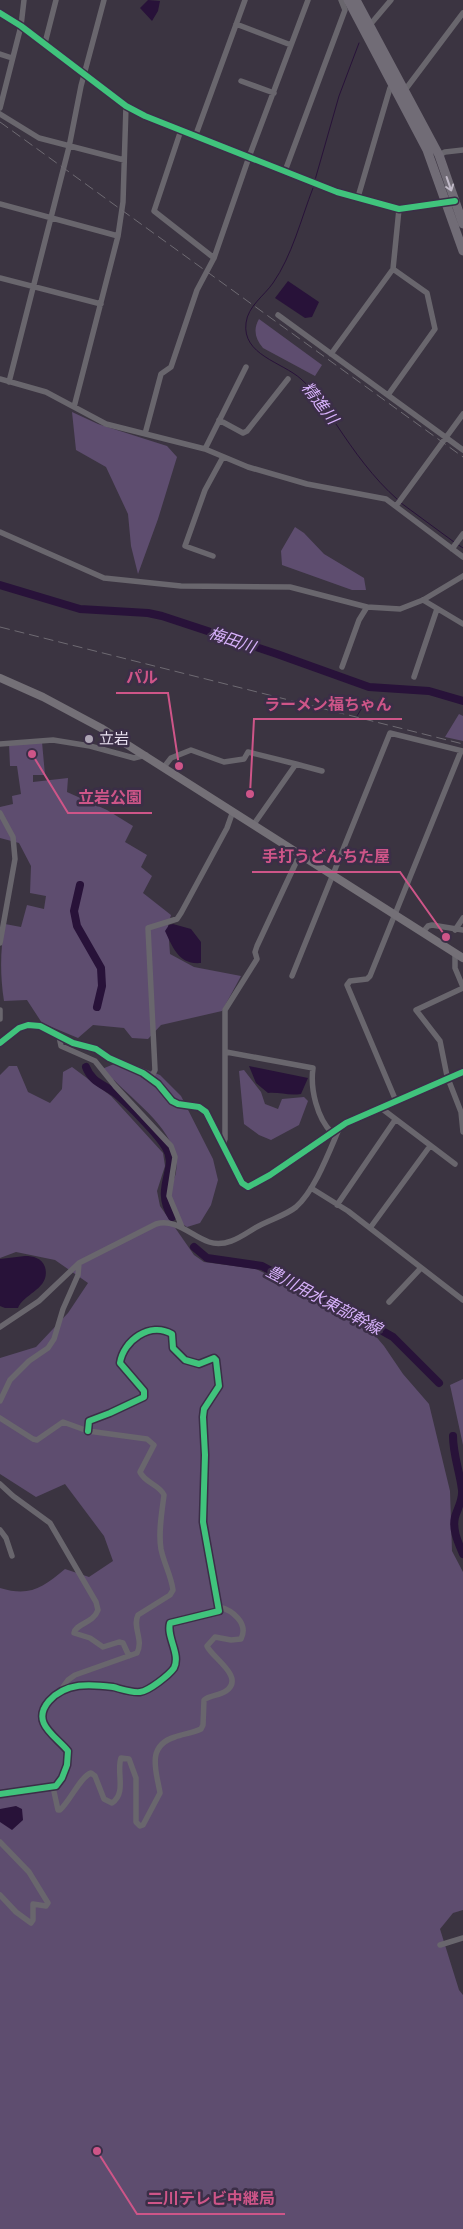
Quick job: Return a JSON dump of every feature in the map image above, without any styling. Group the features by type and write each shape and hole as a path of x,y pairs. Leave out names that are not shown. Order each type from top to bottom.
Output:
{"highway":[{"path":"348,0 358,23 394,86 427,150 463,224"},
{"path":"356,0 439,155 463,251"}],"main road":[{"path":"0,678 59,705 146,755 463,958"}],"street":[{"path":"0,108 21,26 24,0"},
{"path":"45,43 56,0"},
{"path":"9,382 69,147 104,0"},
{"path":"195,136 245,0"},
{"path":"145,434 162,374 171,367 197,290 214,258 249,157 308,0"},
{"path":"285,171 345,10 341,0"},
{"path":"369,26 391,0"},
{"path":"0,13 45,43 126,106 145,116 338,192 399,209 451,202"},
{"path":"405,90 463,13"},
{"path":"236,24 291,45"},
{"path":"0,54 12,58"},
{"path":"241,81 274,93"},
{"path":"358,197 390,88 394,86"},
{"path":"74,407 118,236 123,202 126,106"},
{"path":"0,114 39,138 124,160"},
{"path":"180,130 154,211 214,258"},
{"path":"439,155 445,152 463,150"},
{"path":"0,204 118,236"},
{"path":"331,354 393,270 399,209"},
{"path":"388,395 435,329 427,293 393,270"},
{"path":"0,278 101,304"},
{"path":"278,315 463,450"},
{"path":"205,449 246,367"},
{"path":"0,379 46,392 106,424 205,449 248,467 307,484 380,497 396,506 463,557"},
{"path":"219,420 242,433 247,431 288,379"},
{"path":"396,506 463,414"},
{"path":"213,556 185,546 205,490 223,457"},
{"path":"0,532 104,578 133,583 181,586 290,587 367,607 400,609 423,600 463,576"},
{"path":"453,548 461,537"},
{"path":"423,600 463,624"},
{"path":"342,667 359,620 367,607"},
{"path":"414,677 437,609"},
{"path":"292,976 390,733 462,751 370,976 367,979 350,981 347,985 396,1101"},
{"path":"0,744 53,740 90,746 134,758 146,755"},
{"path":"164,766 171,758 191,750 224,762 244,759 248,752 322,771"},
{"path":"254,824 296,764"},
{"path":"152,1078 155,1070 148,928 177,919 227,828 233,811"},
{"path":"0,813 13,837 15,858 0,943"},
{"path":"223,1144 225,1139 225,1010 257,959 255,952 257,946 300,854"},
{"path":"455,930 463,918"},
{"path":"423,932 428,926 463,930"},
{"path":"455,953 455,968 463,987 416,1010 440,1041 449,1079 461,1112 463,1132"},
{"path":"0,1010 0,1019"},
{"path":"0,1043 19,1028 28,1025 40,1026 73,1044 96,1050 152,1078 172,1101 199,1107 206,1112 242,1183 248,1187 278,1170 346,1123 463,1072"},
{"path":"60,1036 61,1046 95,1061 115,1086 171,1146 175,1157 169,1196 182,1227"},
{"path":"226,1052 313,1068 313,1086 320,1117 324,1125 332,1133"},
{"path":"380,1108 455,1164"},
{"path":"338,1205 395,1120"},
{"path":"0,1327 39,1301 79,1263 156,1224 164,1222 182,1227 210,1243 221,1244 238,1239 257,1226 295,1208 311,1188 339,1129"},
{"path":"370,1228 430,1146"},
{"path":"311,1188 370,1228 420,1269 463,1300"},
{"path":"0,1401 10,1380 29,1361 48,1348 54,1340 63,1309 78,1275 79,1263"},
{"path":"389,1302 420,1269"},
{"path":"60,1691 69,1687 79,1686 113,1687 140,1692 147,1689 165,1677 174,1666 175,1657 169,1629 170,1623 219,1612 203,1522 205,1455 203,1417 204,1409 219,1386 216,1360 214,1358 196,1364 186,1360 173,1348 172,1334 168,1332 152,1330 137,1336 126,1347 120,1363 139,1383 144,1391 144,1397 119,1410 89,1421 88,1431"},
{"path":"0,1418 33,1440 37,1440 63,1422 88,1431 152,1441 154,1445 140,1472 143,1478 163,1491 161,1549 169,1570 173,1590 170,1594 138,1615 136,1620 140,1647 136,1652 75,1675 68,1680 46,1705 43,1715 45,1725 50,1735 64,1746 69,1755 62,1778 53,1787 0,1794"},
{"path":"0,1484 13,1496 46,1518 96,1602 98,1610 94,1617 78,1626 74,1633 90,1638 103,1647 120,1642 123,1643 129,1656"},
{"path":"0,1530 6,1538 12,1556"},
{"path":"53,1787 55,1803 58,1810 60,1810 67,1804 85,1776 91,1773 104,1799 112,1803 119,1794 120,1758 129,1758 136,1778 136,1822 140,1826 143,1825 160,1793 155,1770 156,1756 160,1746 173,1737 201,1729 203,1725 204,1700 226,1691 232,1683 231,1674 206,1646 215,1637 238,1640 243,1634 241,1624 235,1614 219,1607"},
{"path":"0,1842 29,1872 48,1903 46,1906 33,1904 33,1920 31,1922 16,1912 0,1895"},
{"path":"440,1945 463,1938"}],"shaded area":[{"path":"148,0 160,1 158,11 152,21 140,8"},
{"path":"288,281 319,302 312,317 305,318 275,298"},
{"path":"259,319 322,365 315,376 263,348 256,334 256,326"},
{"path":"72,412 98,424 167,446 177,457 158,519 138,574 131,546 128,514 106,467 76,450"},
{"path":"295,527 304,533 324,554 364,578 366,590 352,590 282,565 281,551"},
{"path":"459,714 463,716 463,741 445,737"},
{"path":"42,742 45,775 33,775 33,782 68,778 67,792 107,810 133,826 125,842 147,855 141,867 152,876 143,893 171,915 168,926 170,954 194,967 241,976 222,1011 161,1025 148,1039 132,1038 124,1028 93,1025 78,1038 42,1023 27,1000 4,1001 1,962 5,924 21,927 27,905 44,909 46,896 30,893 31,866 19,843 0,838 0,807 13,804 12,796 21,794 17,766 10,766 9,744"},
{"path":"173,924 191,929 201,942 201,963 187,961 174,949 165,931 169,925"},
{"path":"114,1064 137,1066 160,1075 181,1096 213,1159 218,1180 211,1205 200,1223 187,1227 178,1221 166,1193 176,1172 176,1158 172,1145 156,1121 114,1080 107,1078 102,1069"},
{"path":"9,1066 17,1066 28,1092 50,1103 62,1089 63,1072 72,1067 111,1096 163,1153 165,1166 157,1191 160,1206 194,1255 204,1262 256,1269 297,1289 373,1333 403,1374 429,1404 450,1491 452,1551 463,1572 463,1910 453,1913 440,1929 459,1990 463,1995 463,2229 0,2229 0,1588 20,1592 35,1589 65,1569 89,1577 113,1561 104,1536 65,1484 36,1497 0,1474 0,1358 36,1347 68,1313 88,1283 55,1260 16,1252 0,1258 0,1075"},
{"path":"249,1066 308,1078 301,1094 268,1093 256,1083"},
{"path":"244,1070 261,1092 265,1104 278,1109 282,1099 304,1097 308,1101 299,1125 271,1140 259,1135 244,1124 239,1071"},
{"path":"25,1256 34,1257 42,1261 46,1274 44,1281 18,1308 0,1306 0,1259"},
{"path":"463,1379 463,1445 450,1385"},
{"path":"16,1806 22,1809 23,1820 12,1830 0,1822 0,1809"}],"waterway":[{"name":"精進川","path":"315,180 339,96 359,43"},
{"name":"精進川","path":"313,188 286,261 273,283 247,317 246,334 250,343 265,357 293,373 311,389 364,464 398,500"},
{"name":"精進川","path":"401,503 454,542"},
{"name":"精進川","path":"457,544 463,548"},
{"name":"梅田川","path":"0,585 80,609 148,613 162,616 369,687 429,691 463,701"},
{"path":"357,716 368,698"},
{"name":"豊川用水東部幹線","path":"80,885 74,911 77,926 101,968 102,986 97,1007"},
{"name":"豊川用水東部幹線","path":"86,1067 95,1080 116,1094 135,1112 157,1135 166,1148 170,1163 165,1196 172,1217"},
{"name":"豊川用水東部幹線","path":"194,1247 207,1258 262,1266 377,1328 393,1337 439,1383"},
{"name":"豊川用水東部幹線","path":"453,1436 462,1494 454,1527 463,1554"}],"railway":[{"path":"0,122 463,457"},
{"path":"0,627 463,744"}],"cycle path":[{"path":"0,13 21,26 126,106 145,116 337,192 399,209 455,201"},
{"path":"0,1043 19,1028 28,1025 40,1026 73,1043 96,1049 109,1058 143,1073 158,1084 172,1101 178,1104 199,1107 206,1112 242,1183 248,1187 270,1175 346,1123 463,1072"},
{"path":"0,1794 56,1786 62,1778 67,1765 68,1751 47,1729 43,1723 42,1716 49,1701 56,1695 71,1687 87,1685 113,1687 137,1692 148,1689 174,1668 176,1663 169,1628 170,1623 219,1611 203,1522 205,1455 203,1417 204,1409 219,1386 216,1360 214,1358 199,1364 185,1360 173,1348 172,1334 164,1331 155,1330 139,1335 126,1347 120,1363 144,1391 144,1397 89,1421 88,1431"}],"place":[{"name":"立岩","path":"89,739"},
{"name":"立岩公園","path":"32,754"},
{"name":"パル","path":"179,766"},
{"name":"ラーメン福ちゃん","path":"250,794"},
{"name":"手打うどんちた屋","path":"446,937"},
{"name":"二川テレビ中継局","path":"97,2151"}]}
